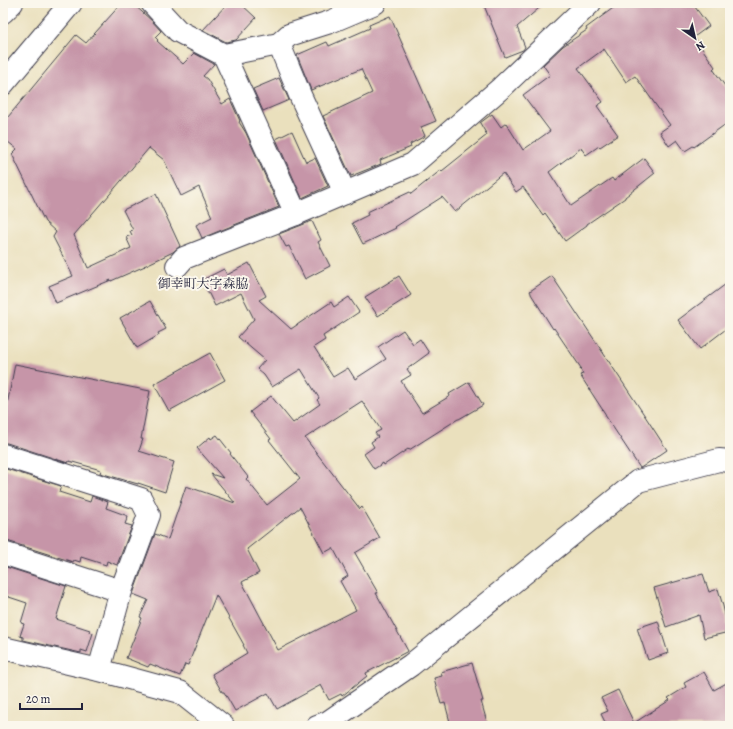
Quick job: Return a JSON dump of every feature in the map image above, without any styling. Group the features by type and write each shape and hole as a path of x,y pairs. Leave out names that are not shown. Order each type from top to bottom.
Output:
{"street":[{"path":"3,12 12,3"},
{"path":"3,84 71,3"},
{"path":"152,3 178,31 224,55 296,214"},
{"path":"224,55 279,44 289,35 330,22 375,3"},
{"path":"177,266 184,258 296,214 413,164 501,88 590,3"},
{"path":"279,44 300,95 345,193"},
{"path":"3,455 141,499 149,515 121,591 99,670"},
{"path":"317,726 328,722 411,665 638,481 719,460 730,461"},
{"path":"3,553 121,591"},
{"path":"3,648 99,670 180,692 223,726"}],"building":[{"path":"122,3 132,3 152,21 161,31 155,37 158,40 157,41 183,64 194,53 214,64 203,76 207,79 222,104 230,99 240,121 239,122 246,133 279,207 202,238 196,225 212,217 199,187 181,196 164,160 149,148 74,235 88,268 131,248 126,237 132,235 130,231 133,230 123,210 156,194 180,246 173,252 145,266 56,303 49,286 73,276 53,237 56,232 45,222 12,154 17,149 3,138 3,123 76,35 86,43"},
{"path":"228,3 240,3 256,18 236,40 226,42 203,30"},
{"path":"483,3 545,3 517,27 525,47 523,50 505,57"},
{"path":"620,3 692,3 709,26 694,37 715,67 713,69 730,93 730,121 694,147 693,146 685,151 677,140 669,146 660,132 670,125 635,76 626,82 604,49 578,68 603,102 597,106 618,135 586,155 581,148 549,172 571,206 612,178 614,181 644,158 655,173 625,198 565,241 545,213 543,215 523,187 516,192 503,173 455,212 442,197 395,227 396,228 363,244 352,223 368,215 367,212 410,192 411,194 441,170 442,171 487,135 480,123 492,114 501,127 506,123 523,150 550,131 523,95 550,75 543,65 563,46 587,30 586,28"},
{"path":"390,16 436,121 421,127 425,136 410,144 411,147 380,160 381,164 351,176 323,116 372,93 361,69 311,90 297,55 327,42 329,46 370,28 369,25"},
{"path":"279,78 289,100 263,111 253,89"},
{"path":"292,131 306,162 315,158 328,186 302,198 276,139"},
{"path":"312,221 321,240 318,242 330,266 305,279 289,246 286,247 279,234"},
{"path":"249,263 266,296 259,300 291,329 331,302 334,307 349,297 359,312 323,336 325,340 314,347 333,377 348,368 355,379 386,359 378,347 403,330 413,344 420,339 429,353 407,369 411,375 401,381 422,413 450,396 449,394 469,382 483,405 409,450 408,449 384,465 383,463 374,469 364,454 374,447 371,442 378,437 375,433 381,430 362,401 305,438 360,509 362,507 380,538 355,553 378,593 376,593 408,651 366,673 367,676 342,696 341,694 329,700 321,685 277,709 268,693 235,711 212,674 247,653 216,595 188,665 185,664 180,676 150,664 148,667 126,658 142,618 140,617 148,600 133,594 155,534 168,539 186,486 235,503 211,474 223,478 197,448 210,437 211,439 217,435 248,477 246,479 267,505 300,479 269,440 271,439 250,412 271,396 293,423 320,404 317,400 319,398 301,369 272,387 264,375 257,369 265,360 238,337 254,319 241,293 215,306 202,280 224,269 227,275","holes":["300,507 324,553 333,548 348,576 340,581 356,610 278,650 242,582 259,573 247,549"]},
{"path":"399,276 411,295 378,316 365,297"},
{"path":"552,276 667,450 640,468 580,375 583,374 580,369 581,368 554,328 553,329 531,294 530,291"},
{"path":"730,281 730,326 700,349 678,320"},
{"path":"150,301 166,329 137,348 120,318"},
{"path":"210,353 225,380 169,411 154,384"},
{"path":"15,364 150,391 141,439 143,439 139,451 174,462 165,492 100,473 101,470 69,461 68,463 3,443 3,419"},
{"path":"3,468 61,486 59,492 90,502 92,496 108,502 106,508 128,516 125,524 132,526 117,565 107,561 106,565 81,557 80,562 74,560 73,562 3,541"},
{"path":"3,566 66,586 56,619 90,630 89,632 93,633 87,652 81,650 81,653 23,640 23,637 20,636 24,624 21,623 27,603 3,595"},
{"path":"703,574 709,592 718,589 729,632 704,638 699,615 666,627 654,588"},
{"path":"658,621 668,653 648,660 637,628"},
{"path":"472,663 483,701 481,701 488,726 451,726 445,703 441,704 434,678 442,676 441,672"},
{"path":"704,672 714,690 730,681 730,726 607,726 601,714 608,711 601,698 618,690 634,723 670,700 668,698 686,687 684,683"}],"district":[{"name":"御幸町大字森脇","path":"203,283"}]}
